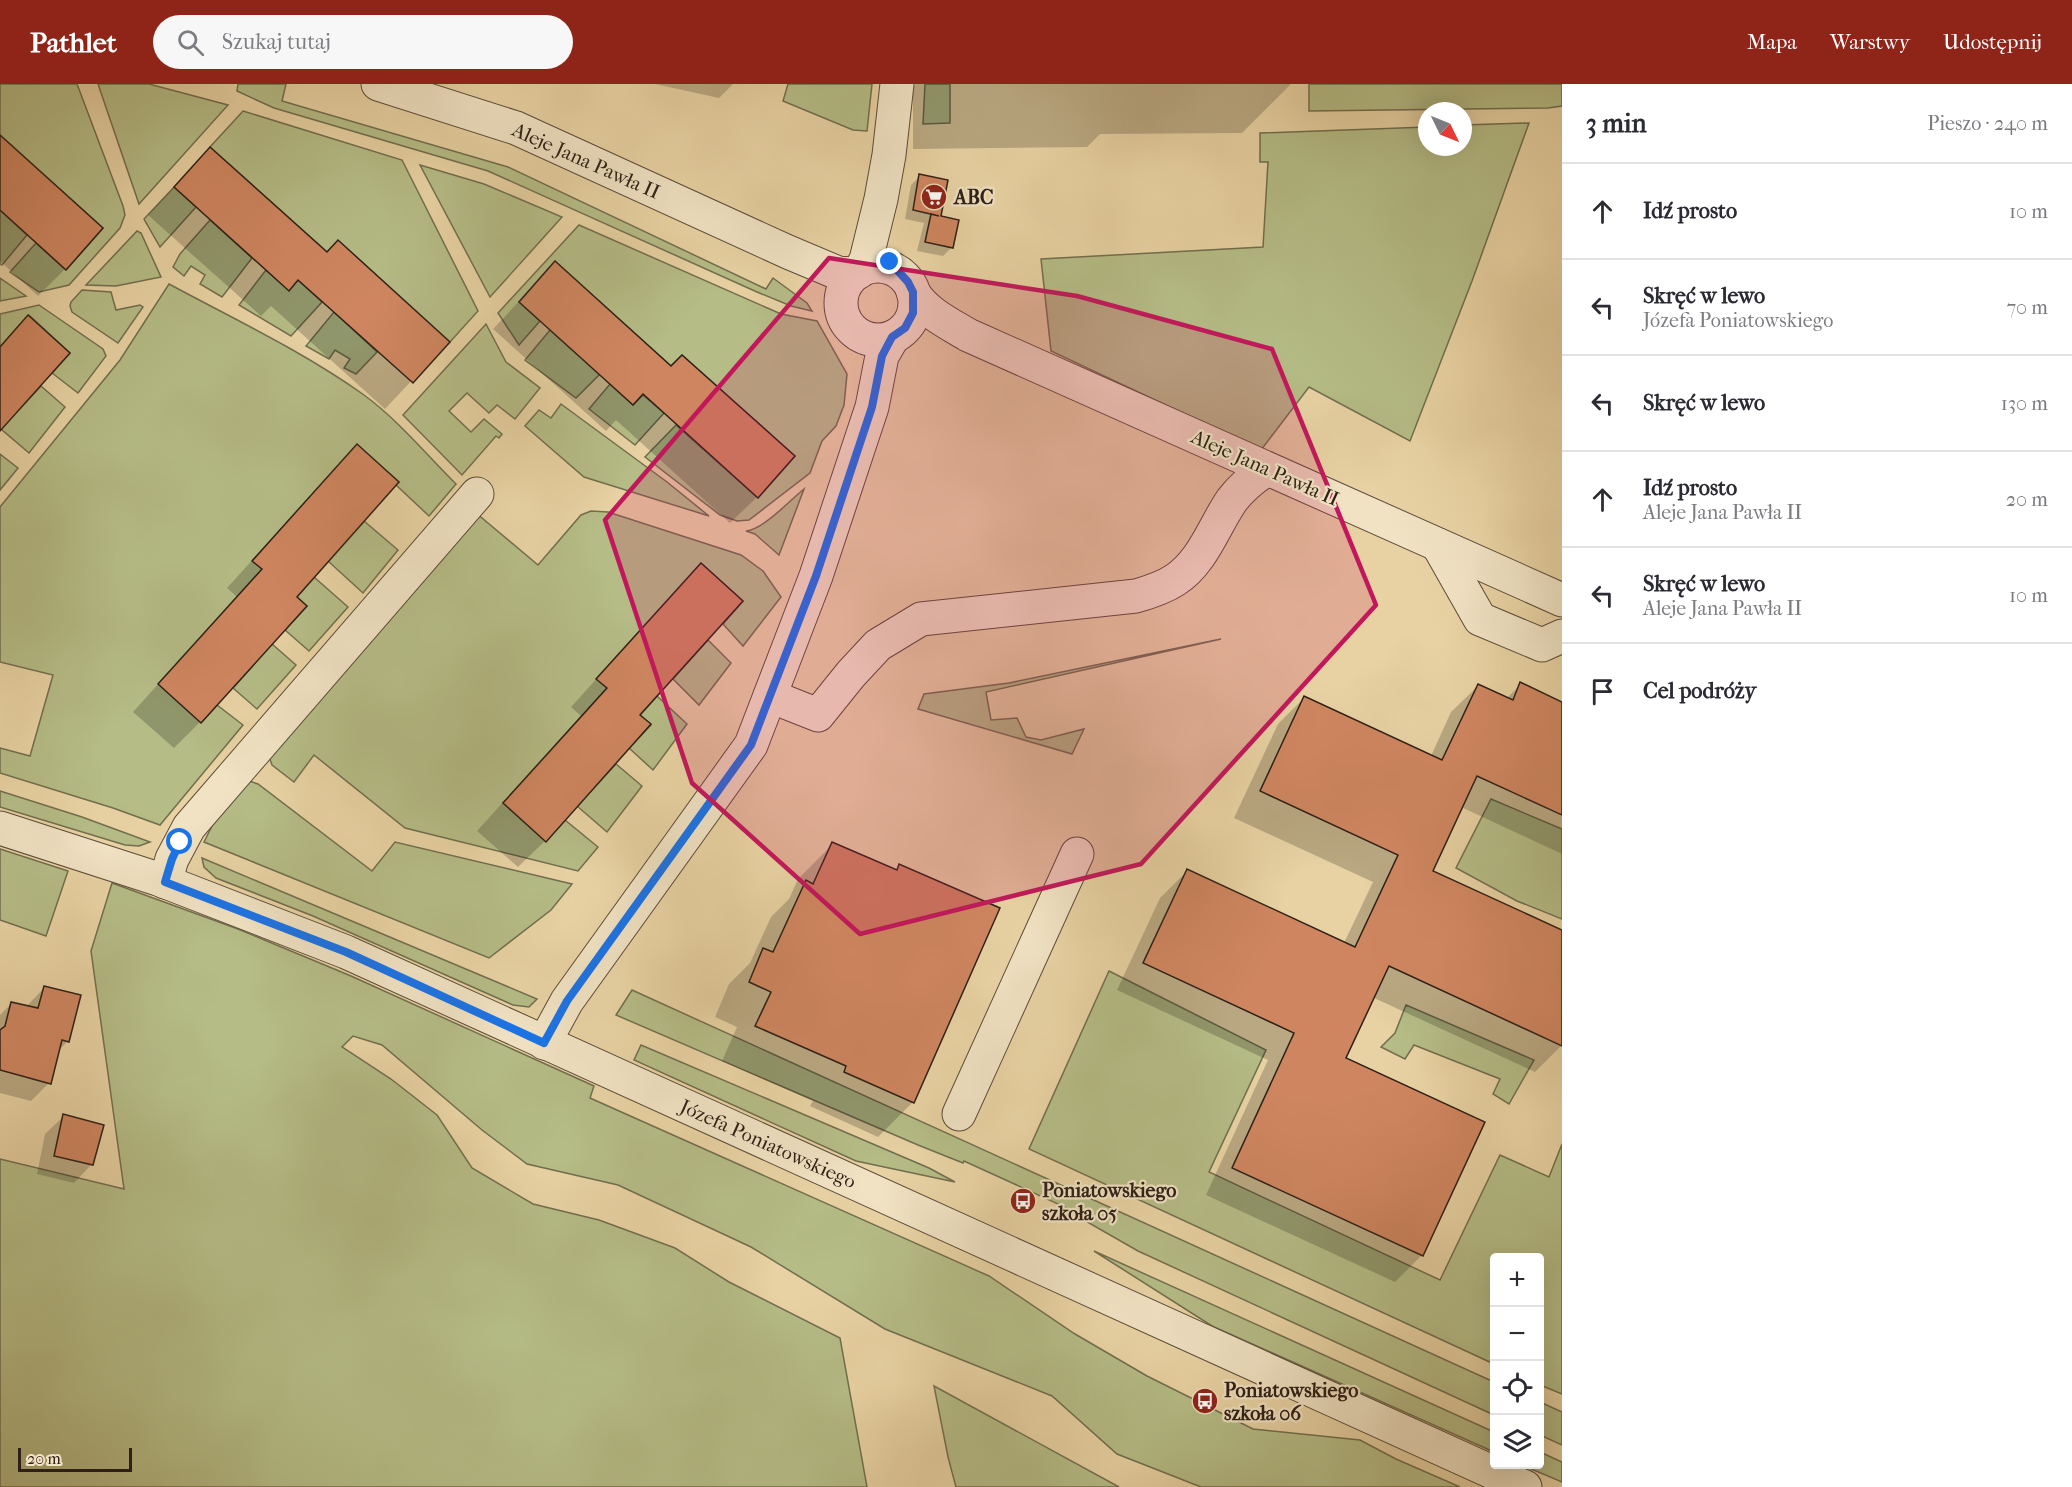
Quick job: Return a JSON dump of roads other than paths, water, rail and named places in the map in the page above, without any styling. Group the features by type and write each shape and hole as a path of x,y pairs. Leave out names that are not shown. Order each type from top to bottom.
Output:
{"street":[{"name":"Aleje Jana Pawła II","path":"378,84 516,128 838,273 860,272"},
{"name":"Aleje Jana Pawła II","path":"860,272 866,260 881,199 897,84"},
{"name":"Aleje Jana Pawła II","path":"881,199 883,252 919,302 968,335 1562,600"},
{"name":"Aleje Jana Pawła II","path":"788,252 822,281 831,292 868,358 872,377 873,402"},
{"name":"Aleje Jana Pawła II","path":"906,282 888,268 876,266 853,276 841,296 846,319 871,340 882,340 916,324 968,335"},
{"path":"544,1043 567,1001 751,745 813,584 873,402 882,356 913,313 906,282"},
{"path":"770,696 818,715 878,645 921,619 1137,596 1157,590 1177,579 1195,560 1233,500 1250,480 1267,469"},
{"path":"165,882 172,859 189,827 477,494"},
{"path":"1438,545 1480,619 1542,645 1562,636"},
{"name":"Józefa Poniatowskiego","path":"0,828 165,882 346,952 1525,1487"},
{"path":"959,1114 1077,854"}],"place":[{"name":"ABC","path":"934,197"},
{"name":"Poniatowskiego szkoła 05","path":"1023,1201"},
{"name":"Poniatowskiego szkoła 06","path":"1205,1401"}]}
